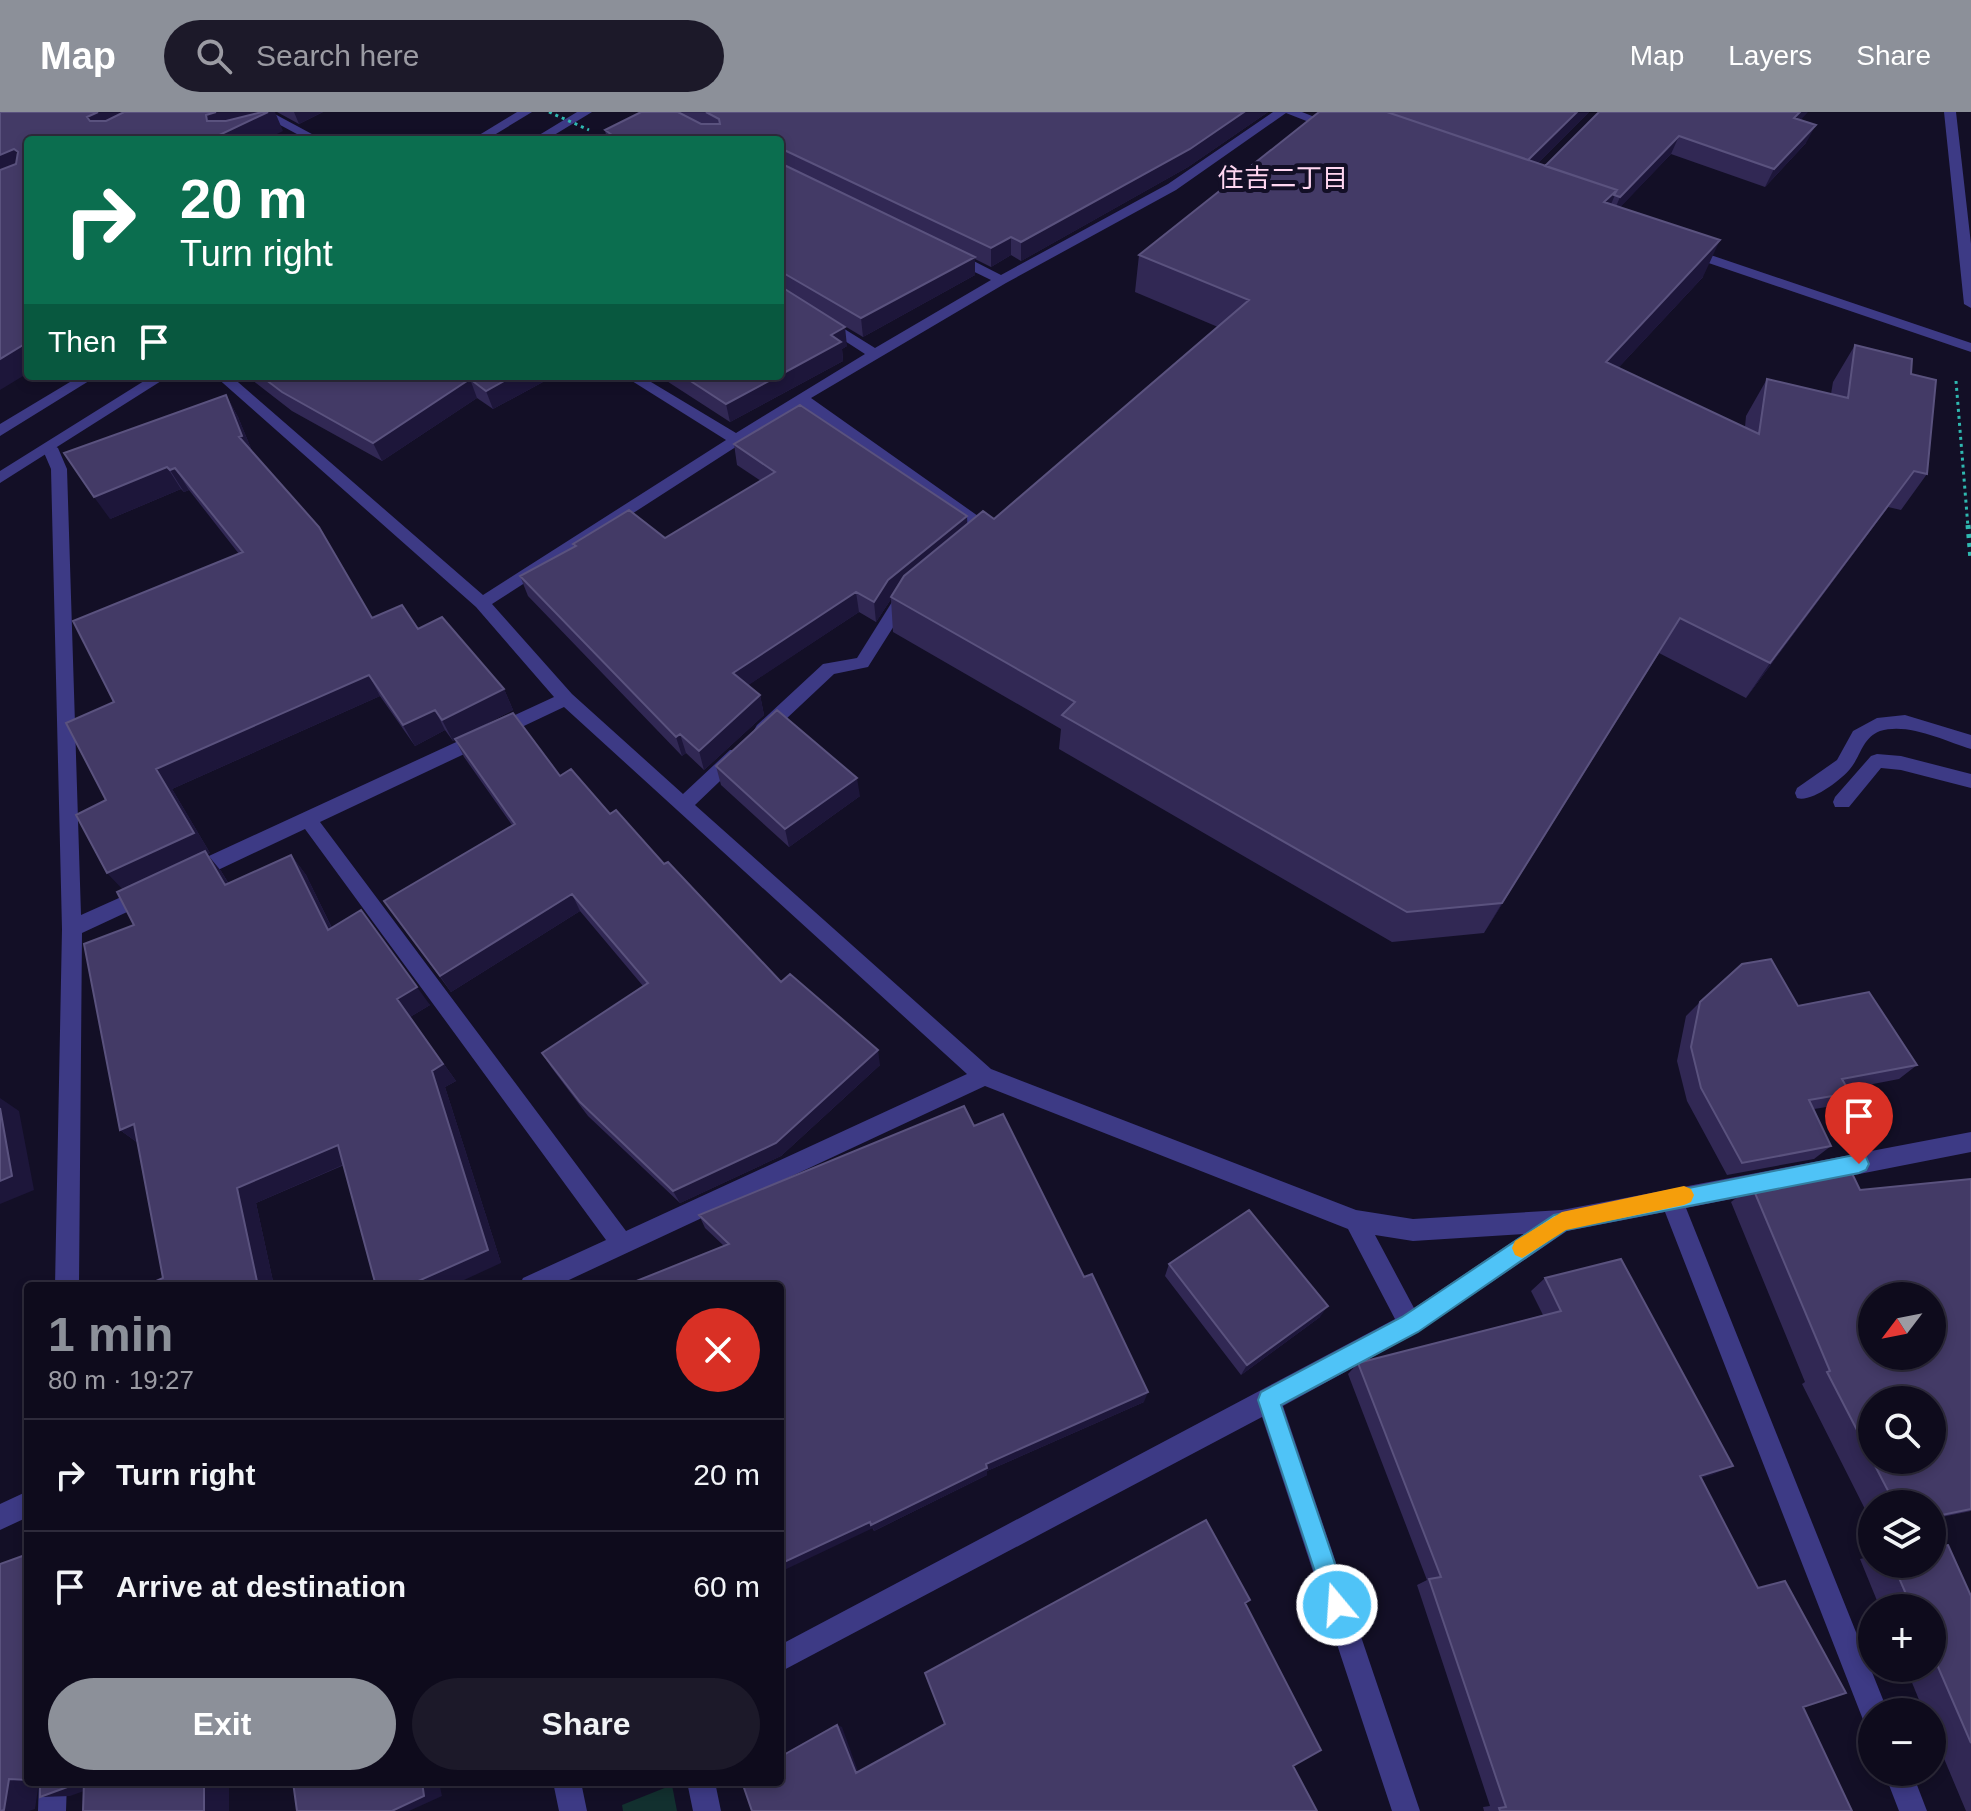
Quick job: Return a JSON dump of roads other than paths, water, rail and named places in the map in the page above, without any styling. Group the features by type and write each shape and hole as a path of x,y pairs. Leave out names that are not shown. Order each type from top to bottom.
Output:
{"street":[{"path":"262,112 309,136"},
{"path":"484,136 526,112"},
{"path":"544,136 586,112"},
{"path":"482,603 801,398 1001,280 1172,187 1281,112"},
{"path":"1291,112 1348,132"},
{"path":"1950,112 1971,304"},
{"path":"267,128 282,123"},
{"path":"1668,244 1971,348"},
{"path":"935,247 1001,280"},
{"path":"784,296 875,354"},
{"path":"0,431 83,380"},
{"path":"0,478 156,380"},
{"path":"227,380 482,603 566,699 984,1076 1356,1221 1413,1230 1562,1221 1971,1142"},
{"path":"638,380 737,440"},
{"path":"801,398 989,532 966,551"},
{"path":"50,448 59,469 72,929 67,1282"},
{"path":"684,804 829,668 862,663 898,606 921,588"},
{"path":"72,929 566,699"},
{"path":"1804,793 1843,765 1859,736 1877,725 1905,722 1971,742"},
{"path":"1842,802 1877,761 1901,763 1971,781"},
{"path":"307,818 623,1245"},
{"path":"540,1282 984,1076"},
{"path":"1671,1198 1868,1698"},
{"path":"1356,1221 1410,1324"},
{"path":"784,1657 1410,1324 1562,1221"},
{"path":"1269,1400 1406,1811"},
{"path":"0,1517 24,1506"},
{"path":"52,1811 53,1786"},
{"path":"568,1786 573,1811"},
{"path":"702,1786 707,1811"},
{"path":"1903,1786 1913,1811"}],"district":[{"name":"住吉二丁目","path":"1283,178"}]}
